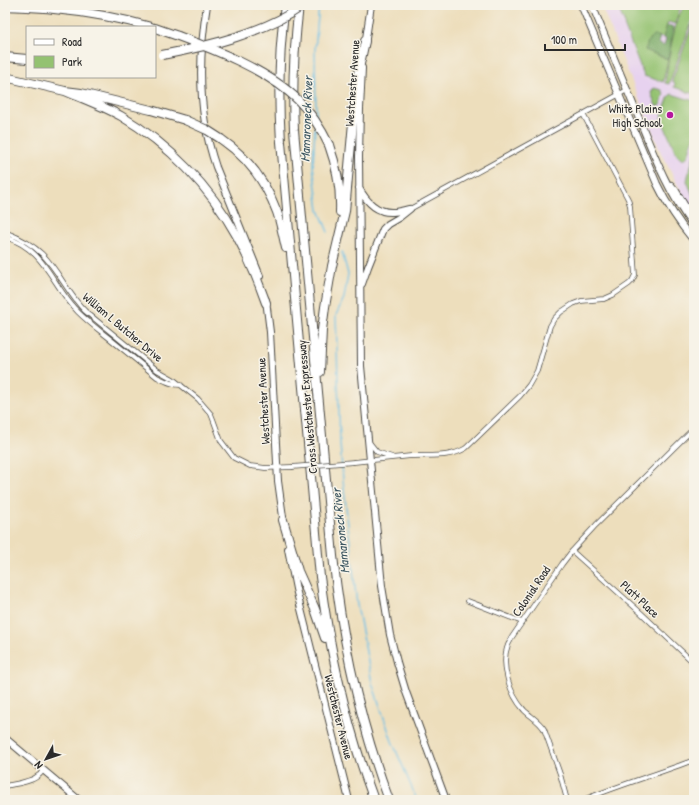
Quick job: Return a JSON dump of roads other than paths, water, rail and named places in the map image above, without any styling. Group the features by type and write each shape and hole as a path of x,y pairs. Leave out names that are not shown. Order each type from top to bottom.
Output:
{"highway":[{"name":"Cross Westchester Expressway","path":"285,5 280,64 282,162 319,562 326,620 336,672 350,729 374,800"},
{"name":"Cross Westchester Expressway","path":"299,5 294,59 294,120 332,556 343,632 359,707 375,761 389,800"},
{"path":"159,56 209,45 243,34 282,18 304,5"},
{"path":"5,6 44,8 85,13 147,26"},
{"path":"156,28 203,45 231,58 257,71 282,87 297,99 310,114 329,145 337,172 340,201 338,231 324,307 320,364 320,421"},
{"path":"332,266 345,211 357,78 366,41"},
{"path":"5,57 26,59"},
{"path":"5,77 146,108 185,120 221,138 239,153 251,166 264,184 271,198 281,225 295,297"},
{"path":"65,91 104,107 134,124 164,147 187,169 210,195 230,224 248,258 266,303"},
{"path":"283,520 298,571 315,609 336,672"}],"main road":[{"name":"Westchester Avenue","path":"207,5 201,81 206,129 210,149 216,167 259,275 266,303 270,332 277,468 283,520 296,589 349,800"},
{"name":"Westchester Avenue","path":"371,5 360,99 359,138 361,366 368,441 382,586 390,635 406,692 446,800"},
{"path":"581,5 665,201 694,241"},
{"path":"592,5 665,179 677,202 694,227"},
{"path":"665,179 676,191 694,221"},
{"path":"359,187 366,200 378,210 391,212 410,208"},
{"path":"360,295 365,273 382,231 388,224 400,217 410,208"},
{"path":"5,738 79,800"}],"street":[{"path":"410,208 627,90"},
{"path":"370,460 450,455 462,451 520,396 529,385 537,371 550,326 561,312 573,304 581,301 604,299 613,295 632,281 635,275 630,206 628,199 583,114"},
{"name":"William L Butcher Drive","path":"5,232 25,241 42,254 57,273 76,302 85,311 157,370 173,379 198,399 211,414 221,441 234,458 250,466 265,468 370,460"},
{"name":"William L Butcher Drive","path":"5,237 16,241 27,248 40,260 68,301 86,320 157,377 175,385 181,385"},
{"name":"Colonial Road","path":"567,800 560,774 544,729 523,709 515,698 509,684 505,663 508,646 522,622 572,551 694,428"},
{"path":"368,441 372,448 377,452 395,458"},
{"name":"Platt Place","path":"572,551 694,663"},
{"path":"468,601 522,622"},
{"path":"583,800 617,786 651,776 694,760"},
{"path":"5,786 33,779 40,775 43,770"}],"waterway":[{"name":"Mamaroneck River","path":"316,117 315,50 319,5"},
{"name":"Mamaroneck River","path":"315,126 313,166 319,210 328,232"},
{"name":"Mamaroneck River","path":"342,252 348,274 344,298 336,315 340,444 357,605 372,683 392,741 417,800"}],"place":[{"name":"White Plains High School","path":"670,115"}]}
